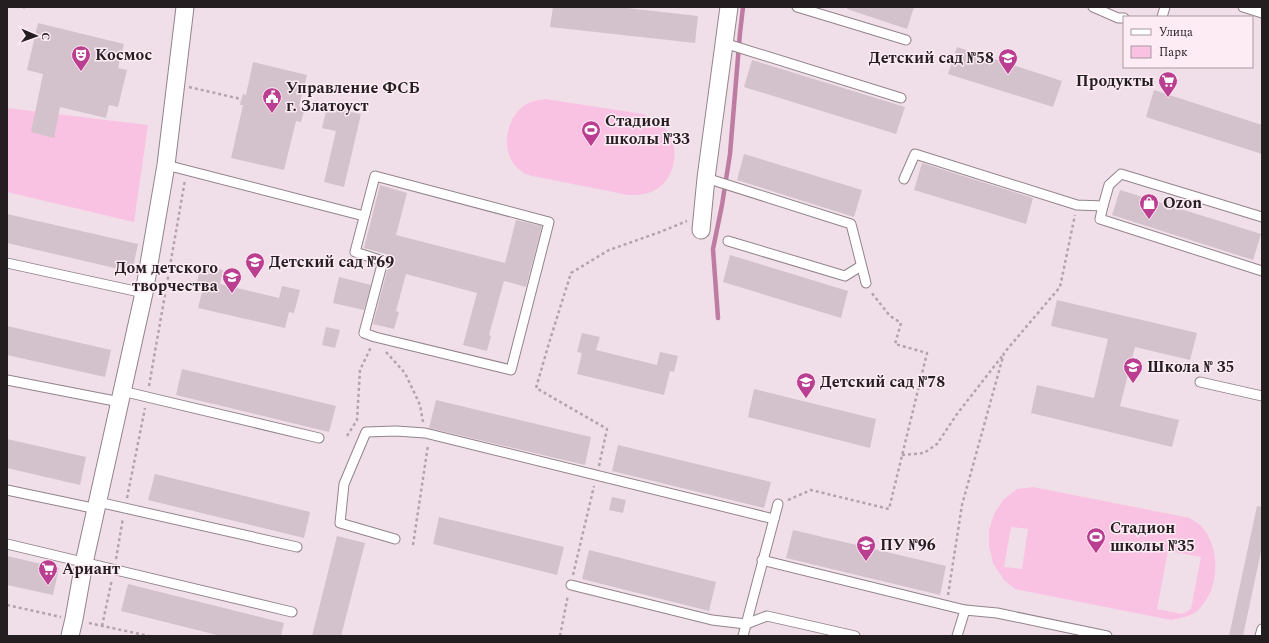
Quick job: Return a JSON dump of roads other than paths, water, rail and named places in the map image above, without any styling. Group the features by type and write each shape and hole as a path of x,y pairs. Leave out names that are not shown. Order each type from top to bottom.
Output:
{"street":[{"path":"70,636 84,563 98,506 144,293 166,165 185,7"},
{"path":"702,224 706,178 729,7"}],"lane":[{"path":"797,7 906,40"},
{"path":"1093,7 1118,18 1123,18"},
{"path":"1243,7 1262,13"},
{"path":"724,43 901,98"},
{"path":"904,179 915,154 1077,205 1103,206"},
{"path":"166,165 364,216"},
{"path":"1262,217 1121,174 1109,185 1100,220 1262,272"},
{"path":"375,176 549,222 511,370 364,333 383,261 354,252 364,216 375,176"},
{"path":"706,178 851,224 866,283"},
{"path":"728,241 845,276 862,266"},
{"path":"7,263 144,293"},
{"path":"7,380 121,397 319,438"},
{"path":"1200,382 1262,396"},
{"path":"396,539 340,523 344,484 366,432 396,431 425,433 774,519"},
{"path":"7,490 98,506 297,546"},
{"path":"743,636 778,504"},
{"path":"7,544 292,612"},
{"path":"762,560 965,610 997,613 1107,636"},
{"path":"570,585 712,620 746,624 767,616 855,636"},
{"path":"958,636 965,610"},
{"path":"1260,636 1262,629"}],"waterway":[{"path":"718,318 713,249 730,154 743,7"}],"place":[{"name":"Космос","path":"81,72"},
{"name":"Детский сад №58","path":"1008,75"},
{"name":"Продукты","path":"1168,98"},
{"name":"Управление ФСБ г. Златоуст","path":"272,114"},
{"name":"Стадион школы №33","path":"591,147"},
{"name":"Ozon","path":"1149,220"},
{"name":"Детский сад №69","path":"255,279"},
{"name":"Дом детского творчества","path":"232,294"},
{"name":"Школа № 35","path":"1133,384"},
{"name":"Детский сад №78","path":"806,399"},
{"name":"Стадион школы №35","path":"1096,554"},
{"name":"ПУ №96","path":"866,562"},
{"name":"Ариант","path":"48,586"}]}
